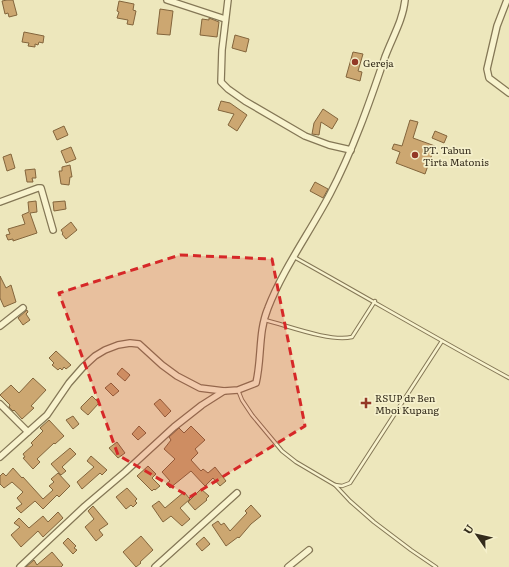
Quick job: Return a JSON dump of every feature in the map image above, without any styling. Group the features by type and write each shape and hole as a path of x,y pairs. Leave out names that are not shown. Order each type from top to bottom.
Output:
{"street":[{"path":"167,0 225,19"},
{"path":"228,0 225,19 221,82 245,101 305,136 329,145 351,150"},
{"path":"0,457 47,415 69,383 95,356 118,345 130,343 139,344 162,365 200,388 224,391 238,390 256,383 260,366 259,348 267,309 278,286 329,196 351,150 378,80 385,56 399,23 405,0"},
{"path":"507,0 497,26 487,69 489,78 509,93"},
{"path":"0,202 41,188 53,230"},
{"path":"0,326 23,308"},
{"path":"20,567 174,426 224,391"},
{"path":"0,404 28,432"},
{"path":"155,567 237,493"},
{"path":"288,567 309,550"}],"lane":[{"path":"294,257 375,301 442,341 509,378"},
{"path":"264,319 308,332 344,339 352,337 375,301"},
{"path":"335,485 342,486 350,483 442,341"},
{"path":"238,390 242,400 252,415 282,451 335,485 350,501 374,522 436,567"}],"highlighted area":[{"path":"180,255 272,259 305,426 190,497 118,455 59,293"}],"building":[{"path":"13,0 17,15 9,17 8,13 5,14 2,1"},
{"path":"119,1 134,4 133,10 136,11 133,25 127,24 128,20 117,18 119,12 117,11"},
{"path":"160,9 173,11 170,35 157,34"},
{"path":"209,18 219,22 217,37 200,35 202,19 209,20"},
{"path":"24,32 44,36 43,43 39,42 38,45 35,44 35,47 28,46 29,43 22,42"},
{"path":"235,35 249,39 246,52 232,48"},
{"name":"Gereja","path":"353,52 363,54 358,71 362,72 360,81 346,77"},
{"path":"221,101 230,103 247,115 237,131 228,125 234,114 218,110"},
{"path":"323,109 338,119 332,129 321,122 319,135 312,134 314,123"},
{"name":"PT. Tabun Tirta Matonis","path":"410,120 418,122 413,138 435,146 425,174 396,163 400,152 392,149 394,144 402,146"},
{"path":"64,126 68,135 57,140 53,131"},
{"path":"435,131 447,136 444,143 432,138"},
{"path":"71,147 76,159 66,163 61,151"},
{"path":"11,154 15,168 7,171 3,157"},
{"path":"70,165 72,177 70,177 69,185 61,184 59,171 62,171 62,167"},
{"path":"35,169 36,178 32,178 33,182 27,182 25,170"},
{"path":"315,182 328,189 323,198 310,191"},
{"path":"36,201 37,212 30,213 37,233 13,241 13,239 8,240 6,235 10,234 8,229 25,224 22,215 29,212 28,202"},
{"path":"65,201 66,209 54,211 53,202"},
{"path":"71,222 77,230 66,239 61,230"},
{"path":"0,276 6,288 11,285 16,302 4,307 0,298"},
{"path":"27,310 28,312 26,314 30,320 23,325 18,318"},
{"path":"56,351 71,365 66,369 64,367 62,370 60,368 58,370 52,365 54,363 49,358"},
{"path":"122,368 130,375 125,381 117,374"},
{"path":"33,378 46,390 31,406 34,408 22,419 9,407 10,405 0,395 11,385 19,393"},
{"path":"111,383 119,391 113,396 105,388"},
{"path":"92,396 99,403 88,415 81,409 81,407"},
{"path":"160,399 171,411 165,417 154,404"},
{"path":"73,416 79,424 73,429 66,420"},
{"path":"49,420 64,436 37,459 40,462 33,469 23,458 25,457 23,454 33,445 31,443 43,431 40,428"},
{"path":"139,426 146,433 138,440 132,434"},
{"path":"191,426 205,440 195,449 198,453 191,460 201,471 203,469 208,473 215,467 226,481 220,486 213,478 205,486 191,471 170,488 166,484 170,481 162,472 175,459 164,449 171,440 169,437 179,428 184,433"},
{"path":"117,442 125,453 118,458 109,448"},
{"path":"70,448 76,454 62,467 66,471 61,475 51,464"},
{"path":"91,456 107,470 102,475 100,473 82,489 77,482 94,467 87,461"},
{"path":"148,466 156,474 152,478 160,486 152,491 137,476"},
{"path":"13,468 43,499 53,490 49,486 54,482 51,479 58,473 70,486 59,497 57,495 43,509 35,501 21,513 16,508 22,504 17,498 23,492 12,482 4,488 0,484 0,476 3,473 6,476"},
{"path":"127,488 137,499 135,501 137,503 133,507 131,505 126,509 116,497"},
{"path":"201,489 209,496 206,499 207,500 195,510 188,502"},
{"path":"184,492 190,499 180,508 190,519 182,526 171,516 163,522 152,506 159,501 165,508"},
{"path":"251,505 261,516 251,524 239,538 238,537 226,546 212,525 218,521 221,525 224,523 230,531 247,513 245,511"},
{"path":"93,506 108,524 99,530 103,535 96,541 85,527 94,519 88,511"},
{"path":"58,512 63,518 43,537 38,531 21,547 11,535 20,527 14,523 19,518 29,528 43,516 48,522"},
{"path":"141,536 153,550 136,567 123,552"},
{"path":"204,537 210,544 202,551 196,544"},
{"path":"68,538 76,546 74,548 77,550 73,554 63,543"},
{"path":"52,552 63,565 61,567 26,567 34,560 37,565"}],"place":[{"name":"Gereja","path":"355,62"},
{"name":"PT. Tabun Tirta Matonis","path":"415,155"},
{"name":"RSUP dr Ben Mboi Kupang","path":"366,403"}]}
